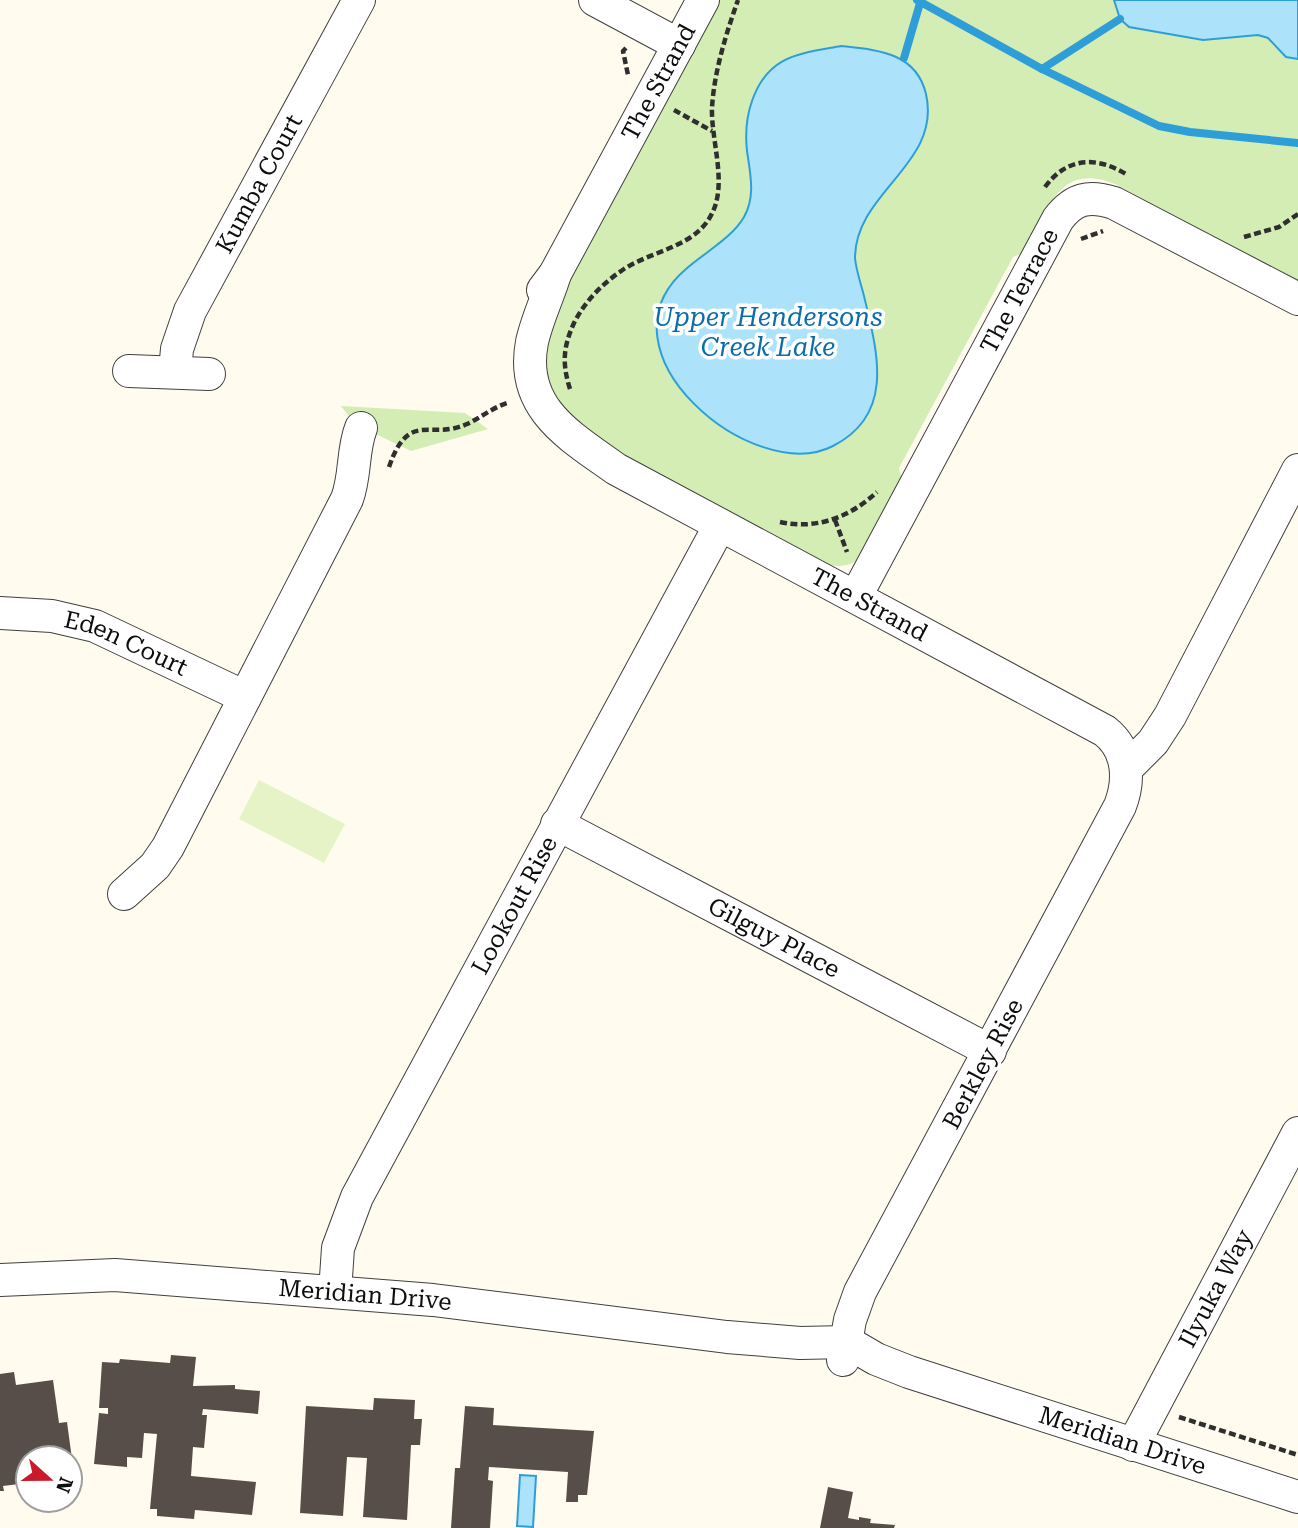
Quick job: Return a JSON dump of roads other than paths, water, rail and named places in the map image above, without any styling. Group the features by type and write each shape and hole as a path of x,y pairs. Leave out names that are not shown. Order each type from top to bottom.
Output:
{"street":[{"name":"Kumba Court","path":"175,372 177,349 190,311 359,0"},
{"path":"594,0 679,45"},
{"name":"The Strand","path":"703,0 555,274 527,312 516,335 512,370 517,399 527,417 554,443 616,469 1105,731 1123,757"},
{"name":"The Terrace","path":"856,596 1058,219 1077,201 1088,198 1114,203 1296,299"},
{"name":"The Strand","path":"555,274 531,349 531,373 537,393 546,413 555,424 616,469"},
{"path":"129,370 209,374"},
{"path":"124,894 155,866 167,847 346,499 375,475 356,442 360,428"},
{"path":"1123,757 1183,688 1291,493 1298,470"},
{"name":"Lookout Rise","path":"335,1293 338,1248 357,1197 720,525"},
{"name":"Eden Court","path":"0,613 52,616 95,626 245,697"},
{"name":"Berkley Rise","path":"845,1351 850,1320 860,1292 1120,806 1126,792 1123,757"},
{"name":"Gilguy Place","path":"557,824 990,1051"},
{"name":"Ilyuka Way","path":"1133,1445 1298,1133"},
{"name":"Meridian Drive","path":"0,1280 61,1275 115,1275 561,1314 727,1337 800,1343 876,1359 948,1385 1298,1497"}],"water":[{"path":"1114,0 1298,0 1298,59 1286,57 1268,38 1258,35 1203,40 1129,27 1120,19"},
{"name":"Upper Hendersons Creek Lake","path":"841,46 881,52 904,61 914,69 926,94 928,118 922,140 911,159 868,214 859,235 855,258 877,359 874,399 866,417 853,433 833,446 800,454 763,447 726,430 694,404 669,372 657,337 662,302 686,269 732,232 748,209 751,184 746,144 747,126 750,107 759,86 776,65 786,59"},
{"path":"520,1475 536,1476 533,1527 517,1526"}],"waterway":[{"path":"917,0 1042,69 1159,126 1190,132 1298,143"},
{"path":"904,58 920,3"},
{"path":"1042,69 1120,19"}]}
